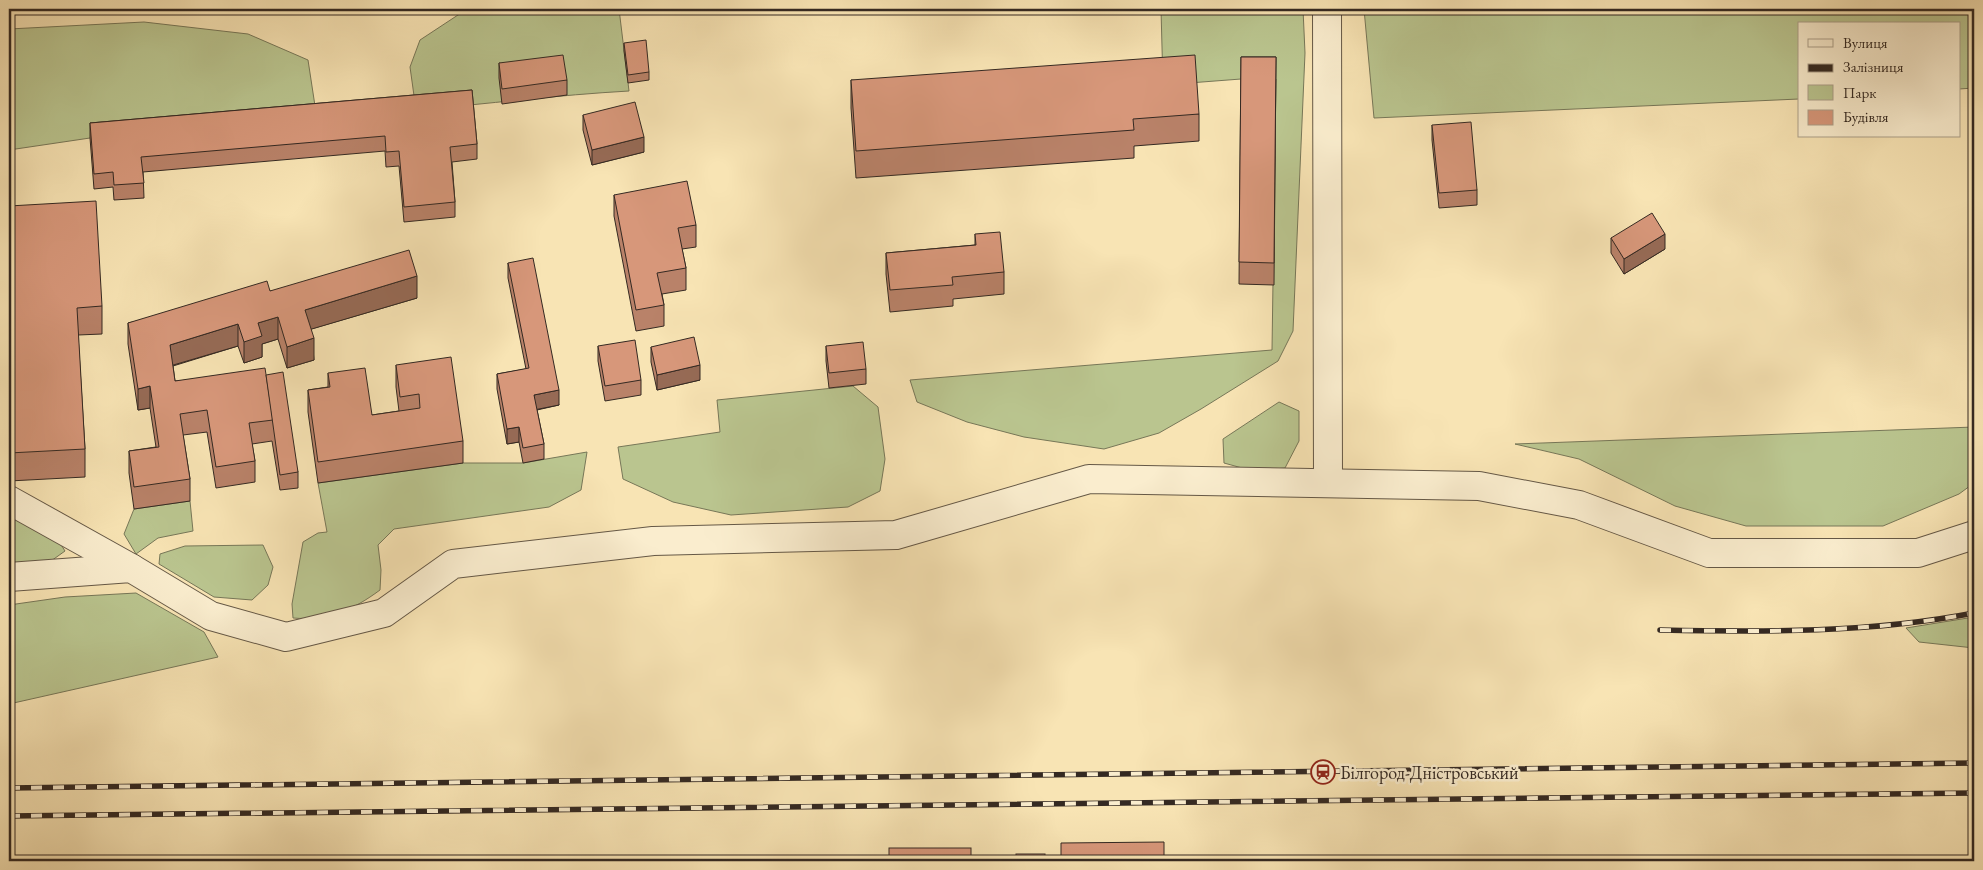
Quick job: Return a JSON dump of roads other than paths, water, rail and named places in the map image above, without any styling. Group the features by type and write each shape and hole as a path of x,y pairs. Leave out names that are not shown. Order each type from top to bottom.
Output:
{"street":[{"path":"1327,9 1329,80 1326,339 1328,483"},
{"path":"9,500 131,568 211,616 286,637 384,613 453,564 653,541 896,535 1089,479 1479,486 1579,505 1709,553 1918,553 1974,535"},
{"path":"9,577 131,568"}],"railway":[{"path":"1660,630 1778,631 1857,628 1935,620 1974,613"},
{"path":"9,788 1974,763"},
{"path":"9,816 1974,793"}],"place":[{"name":"Білгород-Дністровський","path":"1323,772"}]}
